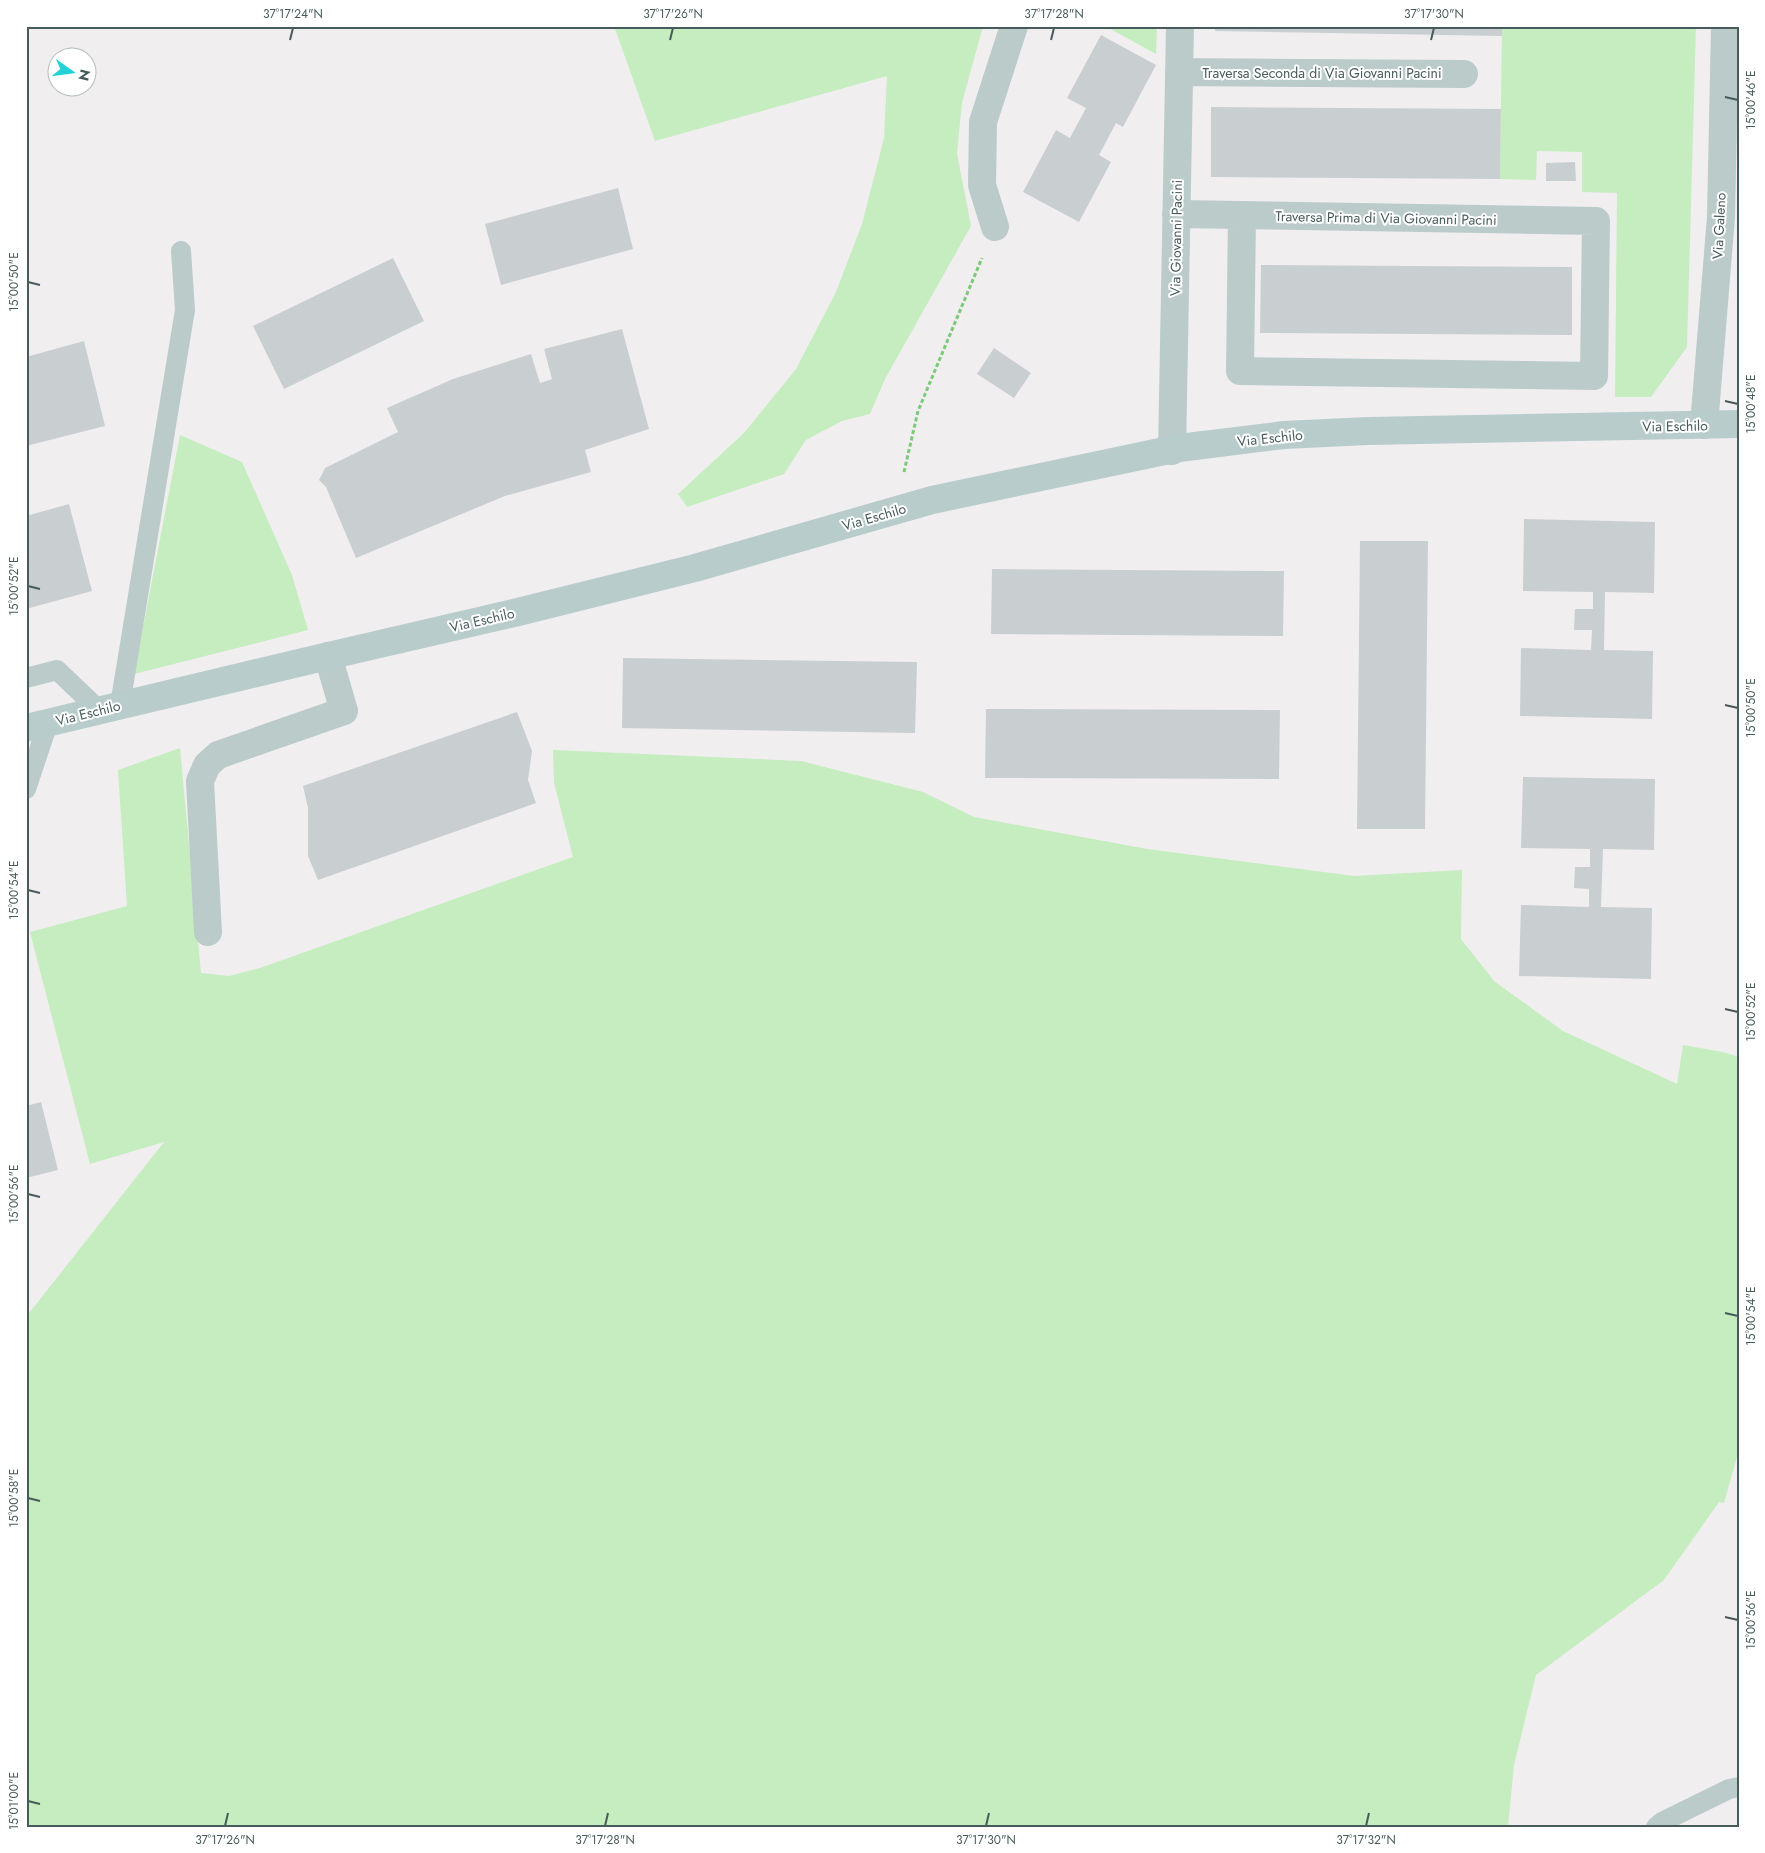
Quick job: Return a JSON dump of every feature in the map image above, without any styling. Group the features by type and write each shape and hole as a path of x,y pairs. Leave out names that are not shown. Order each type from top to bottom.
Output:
{"main road":[{"name":"Via Eschilo","path":"37,725 518,612 686,570 932,500 1179,448 1293,434 1739,424"}],"street":[{"path":"995,227 982,185 983,122 1014,26"},
{"name":"Via Giovanni Pacini","path":"1172,451 1180,26"},
{"name":"Via Galeno","path":"1704,425 1720,217 1725,26"},
{"name":"Traversa Seconda di Via Giovanni Pacini","path":"1179,72 1464,74"},
{"name":"Traversa Prima di Via Giovanni Pacini","path":"1176,214 1596,221 1594,376 1240,371 1242,216"},
{"path":"208,932 200,780 207,765 218,755 344,711 328,656"}],"lane":[{"path":"26,678 58,670 109,708 185,310 181,251"},
{"path":"26,789 37,725"},
{"path":"1656,1827 1662,1822 1729,1789 1739,1787"}],"path":[{"path":"895,511 918,411 995,227"}],"green space":[{"path":"614,26 983,26 962,103 957,153 971,226 885,379 870,414 842,421 806,440 784,474 687,507 678,494 744,433 796,369 836,292 862,224 884,138 887,76 655,141"},
{"path":"1105,26 1157,26 1156,54"},
{"path":"1502,26 1696,26 1687,347 1651,397 1615,397 1617,193 1582,192 1582,152 1537,151 1536,180 1500,179"},
{"path":"180,435 242,462 292,575 308,630 134,674"},
{"path":"180,748 201,973 229,976 260,968 573,857 554,783 553,750 801,761 923,792 974,817 1147,849 1354,876 1462,870 1461,939 1494,981 1563,1031 1677,1084 1683,1045 1723,1052 1739,1057 1739,1450 1724,1503 1719,1502 1664,1580 1536,1675 1514,1765 1508,1827 26,1827 26,1317 164,1142 90,1164 30,932 127,906 118,770"}],"building":[{"path":"1215,26 1502,26 1502,36 1215,31"},
{"path":"1101,35 1156,65 1123,127 1116,123 1099,155 1111,162 1079,222 1023,192 1056,130 1070,138 1086,108 1067,98"},
{"path":"1211,107 1501,109 1500,179 1211,177"},
{"path":"1575,162 1576,181 1546,181 1546,163"},
{"path":"618,188 633,249 501,285 485,224"},
{"path":"393,258 424,321 284,389 253,326"},
{"path":"1261,265 1572,267 1572,335 1260,333"},
{"path":"622,329 649,429 585,450 591,472 505,496 356,558 326,487 319,480 325,468 398,432 387,408 453,379 531,354 540,383 552,379 544,349"},
{"path":"84,341 105,426 26,446 26,357"},
{"path":"994,348 1031,373 1014,398 977,374"},
{"path":"69,504 92,591 26,609 26,516"},
{"path":"1524,519 1655,522 1654,593 1605,592 1604,650 1653,651 1652,719 1520,716 1521,648 1591,650 1592,630 1574,630 1575,609 1593,609 1593,592 1523,591"},
{"path":"1360,541 1428,541 1425,829 1357,829"},
{"path":"992,569 1284,571 1283,636 991,634"},
{"path":"623,658 917,662 915,733 622,728"},
{"path":"986,709 1280,710 1279,779 985,778"},
{"path":"517,712 532,751 528,780 536,803 318,880 308,856 308,808 303,786"},
{"path":"1523,777 1655,779 1654,850 1603,849 1601,907 1652,908 1651,979 1519,976 1521,905 1589,907 1589,889 1574,888 1575,867 1590,867 1590,849 1521,848"},
{"path":"41,1102 58,1170 26,1178 26,1106"}]}
